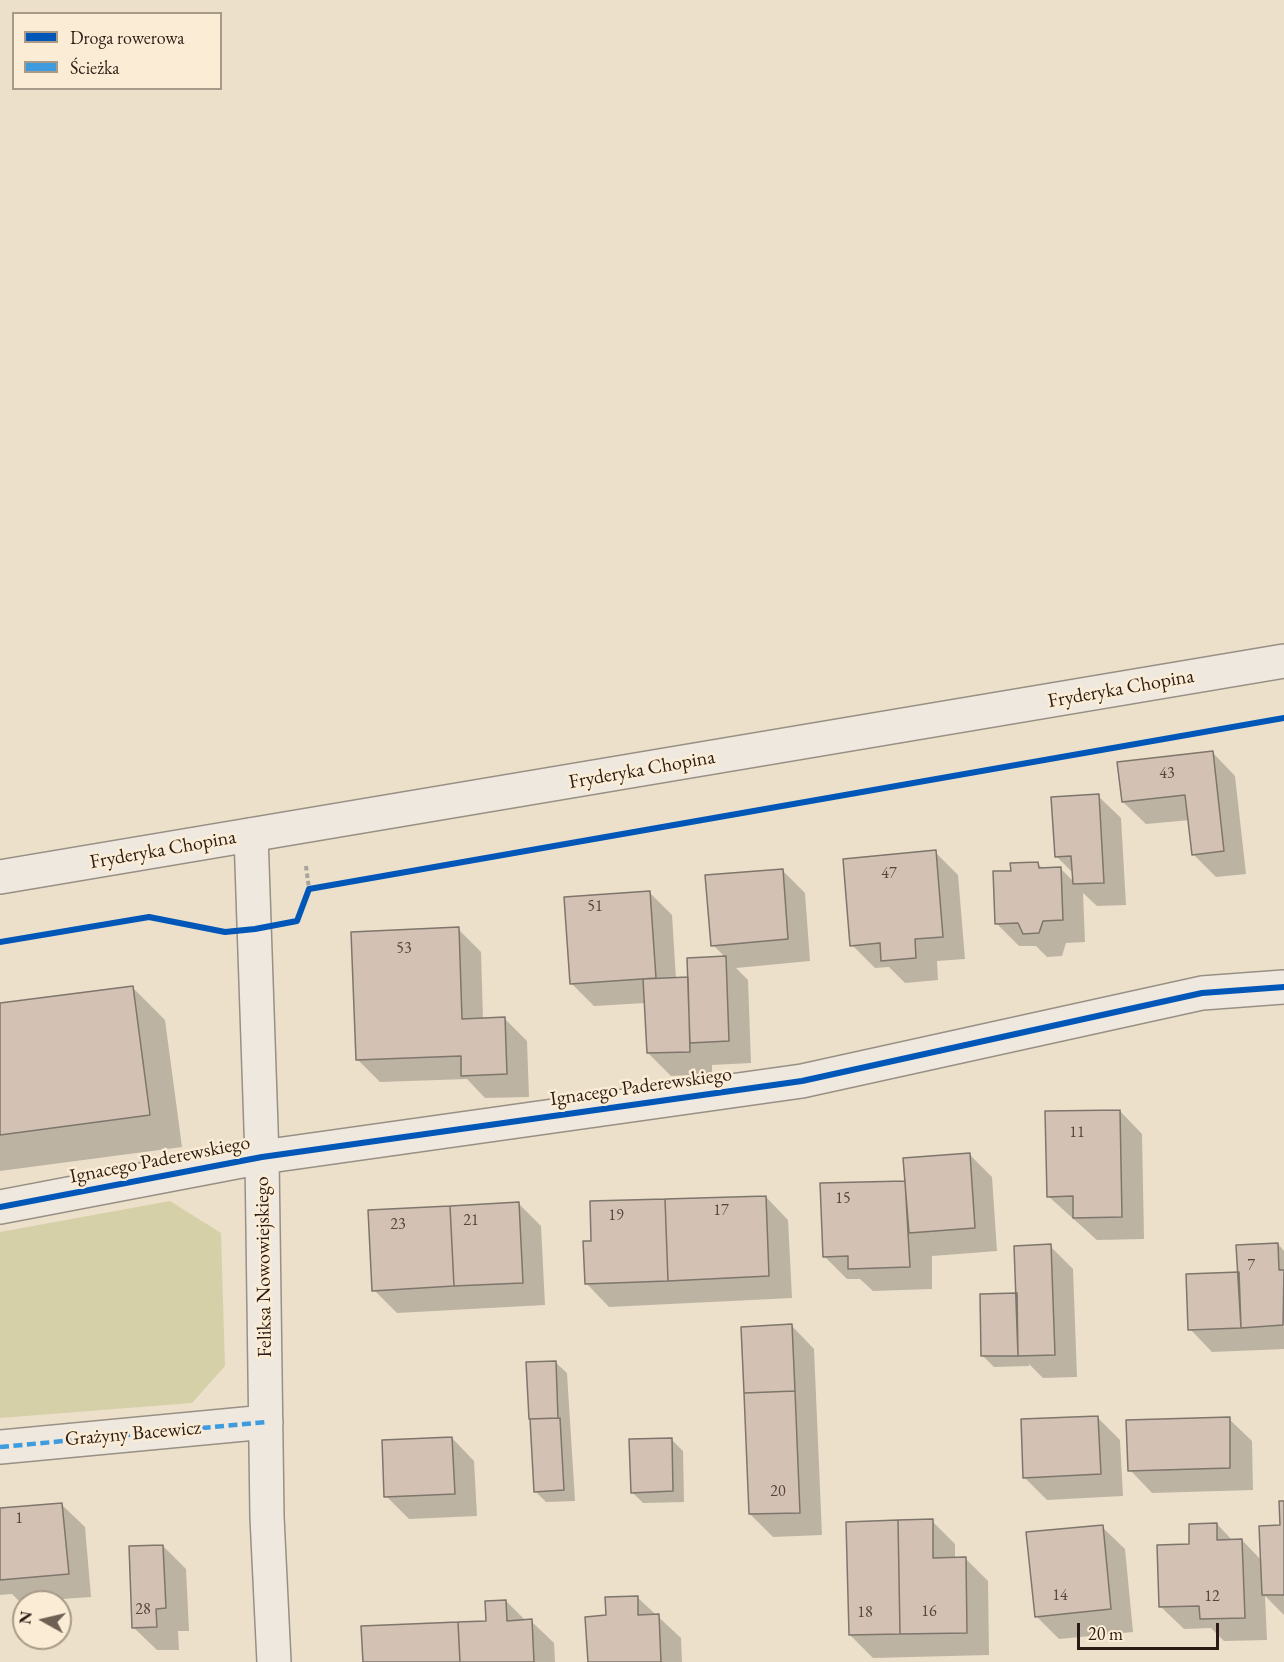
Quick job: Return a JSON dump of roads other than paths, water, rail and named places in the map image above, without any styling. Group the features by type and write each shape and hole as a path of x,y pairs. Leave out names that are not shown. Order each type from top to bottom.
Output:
{"street":[{"name":"Fryderyka Chopina","path":"0,878 1284,662"},
{"name":"Feliksa Nowowiejskiego","path":"251,835 262,1157 273,1662"},
{"name":"Ignacego Paderewskiego","path":"0,1207 262,1157 802,1081 1202,993 1284,987"},
{"name":"Grażyny Bacewicz","path":"0,1447 266,1422"}]}
